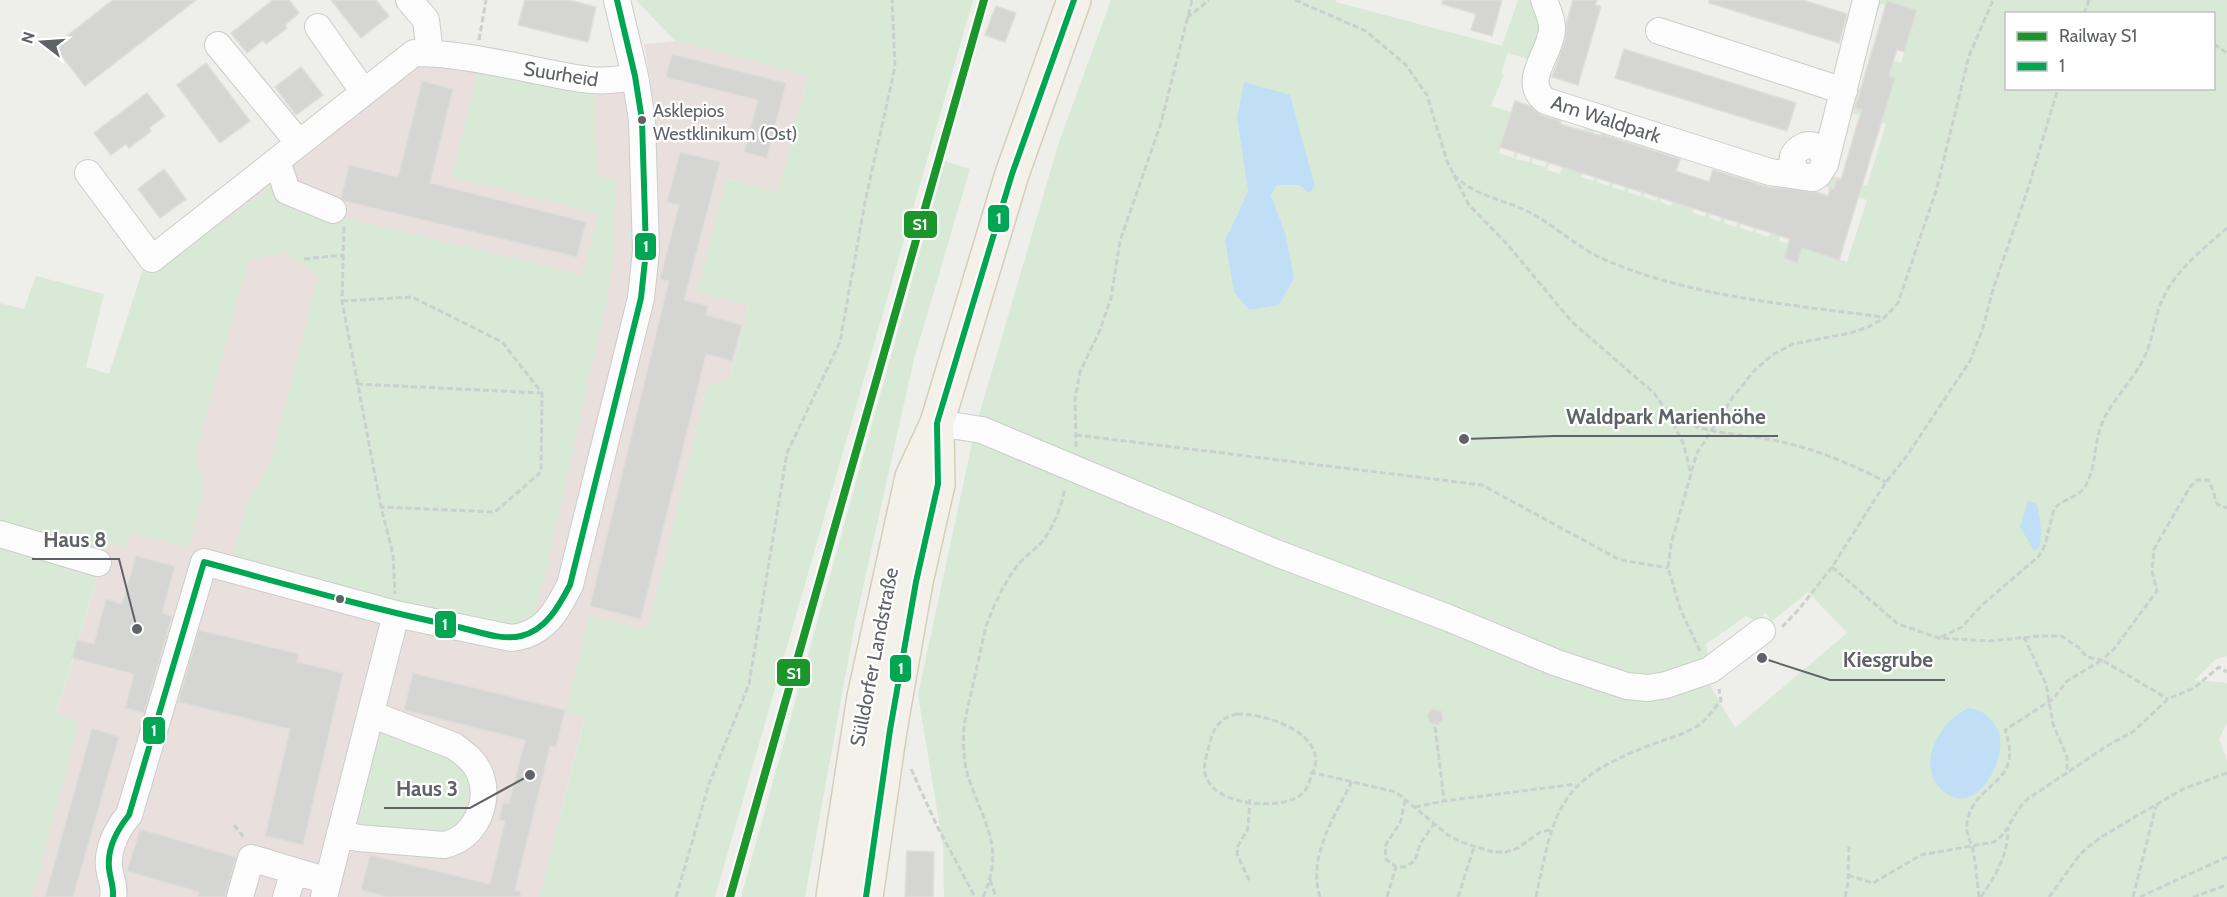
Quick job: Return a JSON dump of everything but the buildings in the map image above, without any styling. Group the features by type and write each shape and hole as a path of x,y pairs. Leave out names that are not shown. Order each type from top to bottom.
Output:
{"main road":[{"name":"Sülldorfer Landstraße","path":"833,897 864,697 912,477 937,423 1012,174 1074,0"},
{"name":"Sülldorfer Landstraße","path":"866,897 890,730 916,582 938,484 937,423"}],"street":[{"path":"409,0 426,20 430,53"},
{"path":"113,897 115,891 108,864 110,854 117,831 129,815 204,562 396,614 493,636 525,637 538,630 555,614 570,585 641,298 646,251 642,120 635,76 617,0"},
{"name":"Am Waldpark","path":"1544,0 1552,28 1535,84 1537,94 1546,101 1812,178 1818,176 1819,155 1836,125 1866,0"},
{"path":"318,27 363,91"},
{"path":"1659,31 1844,91"},
{"path":"218,45 299,143"},
{"name":"Suurheid","path":"88,173 152,259 414,53 476,58 594,82 619,81 635,76"},
{"path":"278,161 287,191 333,210"},
{"path":"937,423 982,429 1286,557 1627,687 1648,688 1666,685 1710,670 1761,631"},
{"path":"0,534 98,563"},
{"path":"240,897 251,858 294,871 326,889 396,614"},
{"path":"340,833 358,838 444,845 454,843 467,834 481,808 483,785 480,775 466,755 454,746 371,714"},
{"path":"286,897 294,871"}],"path":[{"path":"476,58 486,0"},
{"path":"676,897 709,784 749,684 787,453 840,342 866,202 895,67 892,0"},
{"path":"983,897 990,879 994,852 992,839 968,774 964,725 986,626 1016,567 1040,544 1060,508 1076,453 1075,399 1080,372 1100,330 1111,298 1120,241 1161,123 1192,0"},
{"path":"1187,19 1209,0"},
{"path":"1295,0 1366,31 1406,65 1427,95 1446,161 1472,209 1507,244 1572,322 1654,393 1668,412 1684,445 1690,472"},
{"path":"1695,641 1680,611 1668,568 1671,544 1697,453 1711,429 1747,380 1772,355 1793,344 1856,331 1884,318 1901,296 1936,191 1963,77 1993,0"},
{"path":"1761,631 1773,632 1787,624 1832,567 1886,482 1906,458 1970,361 2029,186 2057,90"},
{"path":"1451,170 1468,187 1529,212 1579,247 1623,267 1695,288 1733,296 1884,318"},
{"path":"333,210 345,221 342,301 381,507 393,554 396,614"},
{"path":"1939,638 1962,627 1982,605 2042,552 2054,508 2059,503 2077,495 2083,489 2092,471 2101,426 2144,359 2152,341 2159,308 2173,279 2185,265 2227,228"},
{"path":"304,258 344,255"},
{"path":"342,301 412,297 502,342 542,393 541,472 495,512 381,507"},
{"path":"357,384 542,393"},
{"path":"1668,412 1688,424 1776,440 1810,449 1840,460 1886,482"},
{"path":"1076,435 1482,484 1620,560 1668,568"},
{"path":"1980,897 1972,847 1967,832 1969,816 1990,786 2003,774 2011,760 2005,730 2050,701 2067,681 2102,660 2115,649 2157,591 2152,571 2154,549 2190,487 2197,480 2208,480 2217,504 2227,508"},
{"path":"1832,567 1898,624 1939,638 1989,641 2061,636 2078,647 2087,657 2102,660 2168,699"},
{"path":"2024,637 2046,684 2054,724 2067,757 2067,774"},
{"path":"1848,875 1874,883 1914,857 1994,842 2000,838 2019,806 2107,746 2134,731 2168,699 2194,688 2219,666 2227,672"},
{"path":"1536,897 1550,830 1556,814 1576,784 1606,764 1689,730 1702,722 1720,701 1719,687 1710,670"},
{"path":"1237,714 1248,714 1287,726 1309,742 1316,756 1312,772 1302,796 1267,806 1217,791 1207,779 1204,764 1213,730 1221,719 1237,714"},
{"path":"1435,727 1444,801"},
{"path":"890,730 903,751 937,826 975,897"},
{"path":"1312,772 1396,792 1448,835 1474,847 1492,852 1506,852 1518,848 1540,832 1550,830"},
{"path":"2049,897 2086,848 2183,789 2227,773"},
{"path":"1320,897 1315,873 1324,838 1352,781"},
{"path":"1415,807 1444,801 1576,784"},
{"path":"1406,799 1401,821 1384,846 1386,860 1396,867 1404,867 1415,861 1420,844 1434,824"},
{"path":"1249,801 1248,829 1238,846 1237,854 1250,882"},
{"path":"2133,897 2156,804"},
{"path":"1980,897 1998,870 2007,850 2008,825"},
{"path":"1845,897 1849,844"},
{"path":"1458,897 1474,847"},
{"path":"2140,897 2227,857"},
{"path":"1387,897 1396,867"},
{"path":"990,879 996,897"},
{"path":"2193,897 2227,885"}],"shaded area":[{"path":"675,41 808,75 778,193 727,179 698,291 749,305 730,379 707,385 648,630 589,616 567,711 585,716 540,897 32,897 78,722 56,716 197,243 371,85 411,55 595,95 650,79 644,44"}],"green space":[{"path":"636,0 973,0 715,897 540,897 585,717 566,712 589,616 648,629 707,385 730,379 749,305 697,291 726,179 778,192 808,75 675,41"},
{"path":"1111,0 1336,0 1336,2 1502,46 1518,0 1533,0 1543,30 1528,59 1508,53 1501,73 1504,75 1491,106 1511,112 1499,153 1513,158 1515,151 1518,152 1516,159 1529,162 1531,156 1534,157 1532,163 1545,167 1547,161 1550,162 1547,170 1560,174 1563,166 1580,145 1587,121 1596,126 1581,177 1593,181 1595,176 1598,177 1597,182 1608,186 1611,181 1614,182 1612,187 1624,191 1626,186 1629,187 1628,192 1640,196 1642,191 1645,192 1644,197 1656,201 1658,196 1661,197 1660,202 1671,206 1673,201 1694,207 1693,213 1705,217 1707,211 1710,213 1709,218 1720,222 1722,217 1726,217 1724,223 1736,227 1738,221 1741,222 1740,228 1752,232 1754,227 1757,227 1756,233 1768,237 1790,204 1779,241 1847,262 1867,200 1824,186 1834,176 1867,186 1886,124 1848,112 1854,87 1890,97 1895,79 1886,75 1891,60 1901,63 1917,11 1888,1 1886,5 1880,4 1877,14 1871,12 1874,0 2227,0 2227,656 2216,659 2195,680 2227,683 2227,723 2219,739 2227,761 2227,897 944,897 943,846 918,695 975,429 1059,142","holes":["1245,82 1300,185 1277,185 1271,195 1285,232 1225,240 1248,191 1237,118","1808,592 1847,633 1735,728 1698,665 1708,656 1706,644 1746,616 1756,621 1766,613 1772,621"]},
{"path":"479,69 595,95 597,175 615,180 614,247 607,298 543,583 536,610 524,634 232,560 248,502 270,463 318,277 287,253 249,259 196,450 203,488 189,548 131,533 126,548 107,544 56,715 79,722 32,897 0,897 0,303 24,309 36,276 104,294 86,367 109,374 151,244 228,220 276,182 331,214 583,275 598,213 452,177"},
{"path":"945,161 970,169 914,359 855,623 805,897 741,897"},
{"path":"380,725 456,758 467,774 469,793 463,815 452,829 432,837 355,832"}],"water":[{"path":"1244,82 1290,95 1315,186 1309,193 1300,185 1277,185 1271,195 1285,232 1294,278 1279,305 1249,310 1234,292 1225,240 1248,191 1237,118"},
{"path":"2028,501 2037,504 2040,520 2040,543 2039,548 2034,551 2020,527"},
{"path":"1969,708 1976,709 1990,718 1998,732 1999,756 1995,768 1980,790 1960,799 1949,795 1938,785 1932,774 1930,761 1933,748 1947,724"}],"rail line":[{"name":"S1","path":"730,897 984,0"}],"transit line":[{"name":"1","path":"204,562 362,605 498,636 514,637 530,633 551,616 570,585 641,298 646,251 642,120 635,76 617,0"},
{"name":"1","path":"866,897 890,730 916,582 938,484 937,423 1012,174 1074,0"},
{"name":"1","path":"113,897 109,868 111,846 129,815 204,562"}],"place":[{"name":"Asklepios Westklinikum (Ost)","path":"642,120"},
{"name":"Waldpark Marienhöhe","path":"1464,439"},
{"name":"Haus 8","path":"137,629"},
{"name":"Kiesgrube","path":"1762,658"},
{"name":"Haus 3","path":"530,775"}]}
